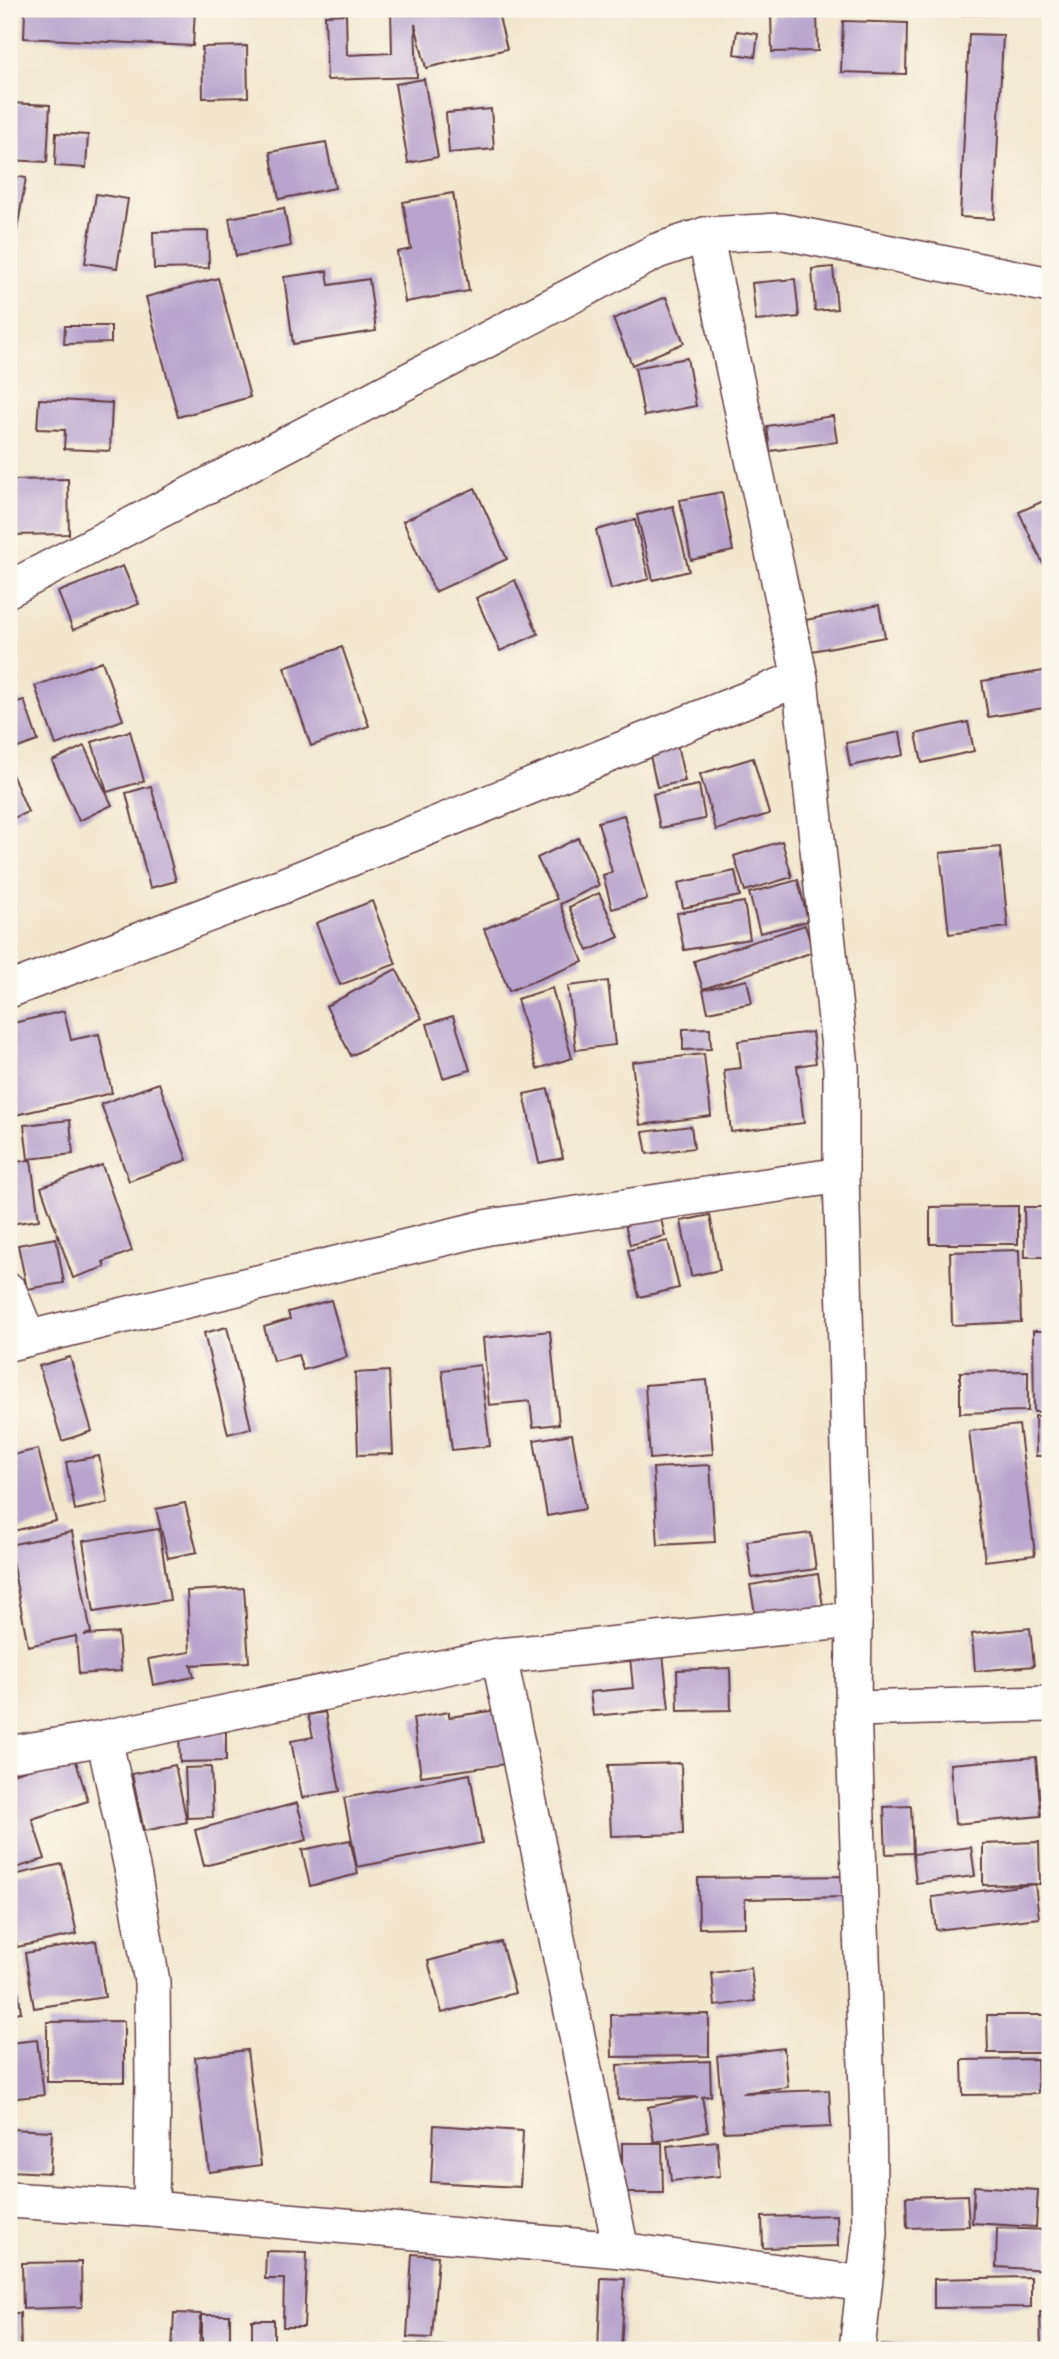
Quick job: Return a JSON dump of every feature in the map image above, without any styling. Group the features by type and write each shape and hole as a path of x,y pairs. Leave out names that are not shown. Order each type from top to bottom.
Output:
{"street":[{"path":"9,589 657,251 705,235 780,231 1050,285"},
{"path":"705,235 800,678 841,1067 841,1175 854,1620 853,1709 870,2233 857,2350"},
{"path":"9,990 277,888 800,678"},
{"path":"9,1291 18,1340 489,1227 841,1175"},
{"path":"9,1754 104,1738 499,1656 854,1620"},
{"path":"499,1656 621,2250"},
{"path":"853,1709 1050,1704"},
{"path":"104,1738 134,1877 152,1982 151,2209"},
{"path":"9,2200 151,2209 621,2250 864,2284"}],"building":[{"path":"25,9 195,9 193,46 24,38"},
{"path":"391,9 497,9 507,49 426,68 415,24 417,77 327,80 325,15 346,14 347,55 392,53"},
{"path":"959,9 996,9 996,14 960,15"},
{"path":"817,13 818,51 772,52 771,14"},
{"path":"843,21 907,23 906,74 841,72"},
{"path":"737,31 758,34 755,57 734,54"},
{"path":"969,34 1003,35 994,219 960,217"},
{"path":"247,46 248,97 203,98 202,47"},
{"path":"424,79 438,157 408,163 395,84"},
{"path":"9,103 50,105 47,162 9,160"},
{"path":"491,109 494,149 449,153 446,113"},
{"path":"56,133 88,135 86,168 55,166"},
{"path":"326,142 335,188 279,199 270,152"},
{"path":"9,175 26,178 10,270 9,269"},
{"path":"453,193 469,291 405,302 397,252 411,249 403,202"},
{"path":"96,194 128,199 117,268 85,263"},
{"path":"284,208 291,246 236,256 229,218"},
{"path":"208,231 209,268 154,269 153,232"},
{"path":"833,267 837,309 815,311 812,269"},
{"path":"327,271 329,285 369,279 376,331 293,344 284,277"},
{"path":"218,278 250,397 178,417 146,297"},
{"path":"795,279 799,317 756,321 752,283"},
{"path":"666,297 684,343 632,365 613,319"},
{"path":"65,326 111,326 111,343 64,344"},
{"path":"687,358 696,406 644,416 635,368"},
{"path":"39,399 112,403 110,451 64,449 65,430 37,429"},
{"path":"833,416 837,442 770,451 767,426"},
{"path":"68,479 69,534 10,535 9,480"},
{"path":"475,488 507,559 435,592 403,521"},
{"path":"722,492 733,551 691,560 680,500"},
{"path":"1050,498 1050,561 1043,564 1019,512"},
{"path":"673,506 689,571 653,580 637,515"},
{"path":"635,520 649,579 611,589 596,530"},
{"path":"123,566 139,604 73,630 58,592"},
{"path":"515,580 538,634 500,651 476,598"},
{"path":"879,605 885,637 812,651 806,620"},
{"path":"342,647 369,726 311,746 284,667"},
{"path":"102,661 123,720 56,745 35,686"},
{"path":"1050,670 1050,707 988,717 982,681"},
{"path":"24,700 38,741 9,751 9,705"},
{"path":"968,722 974,751 922,763 916,734"},
{"path":"130,731 144,781 107,792 92,742"},
{"path":"900,732 904,755 850,766 846,743"},
{"path":"675,735 685,781 657,787 647,742"},
{"path":"84,746 112,805 79,821 52,761"},
{"path":"753,758 769,814 716,830 700,774"},
{"path":"9,767 28,812 9,820"},
{"path":"699,785 705,819 660,828 653,794"},
{"path":"151,786 176,881 150,888 126,793"},
{"path":"624,815 647,899 612,909 603,875 612,872 598,822"},
{"path":"578,838 599,885 560,904 583,962 509,991 484,929 557,899 537,858"},
{"path":"782,841 792,877 745,891 734,856"},
{"path":"1000,847 1008,927 949,934 940,853"},
{"path":"735,871 740,896 683,908 678,883"},
{"path":"798,880 808,921 760,933 749,893"},
{"path":"599,893 619,937 588,951 569,907"},
{"path":"372,901 396,964 340,985 316,923"},
{"path":"744,902 750,939 684,950 677,913"},
{"path":"805,925 813,952 703,989 694,961"},
{"path":"396,969 422,1018 351,1056 326,1006"},
{"path":"747,980 752,1003 708,1012 703,990"},
{"path":"608,981 615,1045 576,1050 568,986"},
{"path":"552,988 572,1058 537,1069 517,999"},
{"path":"64,1011 71,1040 99,1034 112,1093 11,1116 9,1024"},
{"path":"453,1016 470,1070 443,1078 427,1024"},
{"path":"710,1028 711,1049 683,1050 683,1029"},
{"path":"812,1032 816,1063 797,1066 804,1123 731,1132 724,1070 741,1068 738,1041"},
{"path":"704,1054 711,1116 640,1125 632,1062"},
{"path":"159,1083 187,1160 129,1181 101,1104"},
{"path":"548,1089 563,1158 539,1163 524,1094"},
{"path":"70,1120 73,1154 28,1159 24,1125"},
{"path":"691,1126 694,1148 647,1154 643,1132"},
{"path":"31,1160 39,1220 9,1224 9,1163"},
{"path":"102,1165 132,1251 103,1262 105,1267 73,1278 41,1187"},
{"path":"1018,1206 1018,1244 930,1244 930,1207"},
{"path":"1024,1207 1050,1207 1050,1257 1025,1257"},
{"path":"660,1215 665,1236 630,1245 625,1224"},
{"path":"710,1215 720,1270 691,1276 681,1221"},
{"path":"56,1238 64,1283 27,1289 18,1245"},
{"path":"668,1241 679,1288 639,1297 628,1250"},
{"path":"1019,1250 1021,1322 952,1325 950,1252"},
{"path":"331,1300 347,1357 303,1370 298,1355 273,1361 264,1327 290,1319 288,1312"},
{"path":"227,1327 251,1428 228,1434 204,1333"},
{"path":"550,1331 559,1424 533,1427 530,1401 489,1405 483,1338"},
{"path":"1033,1331 1050,1331 1050,1412 1034,1412"},
{"path":"70,1357 92,1431 62,1441 39,1366"},
{"path":"480,1365 490,1446 452,1450 442,1370"},
{"path":"389,1371 393,1454 358,1455 355,1373"},
{"path":"1028,1371 1028,1411 960,1413 960,1372"},
{"path":"707,1380 713,1454 650,1459 645,1385"},
{"path":"1035,1416 1050,1416 1050,1456 1036,1456"},
{"path":"1019,1425 1035,1555 985,1561 969,1431"},
{"path":"572,1434 585,1509 547,1516 534,1440"},
{"path":"38,1449 56,1521 9,1532 9,1456"},
{"path":"99,1456 108,1503 75,1510 66,1462"},
{"path":"710,1465 715,1542 658,1545 653,1468"},
{"path":"185,1503 197,1552 168,1558 156,1509"},
{"path":"159,1529 170,1600 94,1612 83,1541"},
{"path":"72,1532 91,1633 84,1635 118,1633 121,1671 79,1674 76,1636 28,1646 9,1545"},
{"path":"811,1533 816,1569 752,1578 747,1541"},
{"path":"818,1574 824,1613 757,1624 750,1585"},
{"path":"244,1588 249,1662 191,1665 194,1677 153,1685 148,1659 190,1652 187,1591"},
{"path":"1030,1628 1034,1666 975,1671 972,1634"},
{"path":"663,1654 669,1709 593,1716 590,1692 633,1688 630,1657"},
{"path":"730,1668 731,1710 678,1711 677,1670"},
{"path":"498,1710 506,1764 421,1776 413,1718 449,1712 449,1717"},
{"path":"325,1712 340,1791 302,1798 291,1741 313,1737 308,1715"},
{"path":"226,1731 226,1761 180,1762 179,1732"},
{"path":"74,1755 88,1801 32,1819 45,1859 9,1870 9,1775"},
{"path":"1036,1757 1041,1816 955,1824 950,1764"},
{"path":"681,1763 683,1834 611,1836 608,1765"},
{"path":"175,1765 187,1822 144,1831 132,1774"},
{"path":"211,1767 213,1817 187,1818 185,1768"},
{"path":"470,1774 482,1843 357,1867 344,1798"},
{"path":"297,1803 307,1840 204,1866 195,1830"},
{"path":"911,1806 913,1853 886,1854 884,1807"},
{"path":"350,1840 358,1874 310,1886 302,1850"},
{"path":"1039,1842 1040,1884 983,1885 983,1844"},
{"path":"971,1847 975,1876 916,1883 913,1854"},
{"path":"62,1864 77,1934 17,1947 9,1908 9,1876"},
{"path":"851,1876 851,1897 745,1899 745,1927 699,1928 698,1878"},
{"path":"1035,1884 1039,1918 936,1930 932,1897"},
{"path":"96,1941 105,1997 34,2008 25,1953"},
{"path":"501,1942 515,1993 442,2013 428,1961"},
{"path":"14,1960 21,2012 9,2014 9,1961"},
{"path":"751,1968 755,2001 715,2006 712,1973"},
{"path":"709,2014 709,2056 612,2057 611,2015"},
{"path":"987,2015 1044,2015 1044,2053 988,2053"},
{"path":"124,2021 124,2082 47,2082 47,2022"},
{"path":"37,2040 44,2095 9,2099 9,2043"},
{"path":"784,2048 788,2087 742,2093 829,2090 831,2127 724,2132 717,2056"},
{"path":"247,2050 261,2165 209,2172 195,2057"},
{"path":"1037,2059 1038,2094 963,2095 962,2060"},
{"path":"710,2061 711,2096 702,2097 708,2131 654,2142 648,2107 698,2097 618,2100 617,2065"},
{"path":"434,2125 523,2131 520,2187 431,2182"},
{"path":"9,2129 52,2131 50,2173 9,2171"},
{"path":"717,2141 720,2176 671,2181 667,2146"},
{"path":"622,2143 662,2143 663,2193 622,2193"},
{"path":"974,2186 1038,2190 1036,2227 972,2223"},
{"path":"967,2195 969,2226 907,2228 906,2197"},
{"path":"837,2215 838,2246 763,2248 762,2217"},
{"path":"997,2228 1050,2230 1050,2270 996,2267"},
{"path":"266,2251 307,2252 304,2327 283,2327 284,2279 265,2279"},
{"path":"412,2254 438,2256 432,2338 407,2337"},
{"path":"81,2262 82,2307 23,2309 22,2263"},
{"path":"1031,2277 1031,2307 934,2308 934,2279"},
{"path":"601,2278 625,2279 621,2350 598,2350"},
{"path":"1040,2312 1050,2312 1050,2347 1041,2347"},
{"path":"9,2313 20,2313 21,2350 9,2350"},
{"path":"174,2313 201,2314 199,2350 172,2350"},
{"path":"202,2315 230,2315 230,2350 202,2350"},
{"path":"252,2320 274,2320 274,2350 252,2350"},
{"path":"406,2344 448,2346 448,2350 406,2350"},
{"path":"881,2345 934,2348 934,2350 880,2350"}]}
